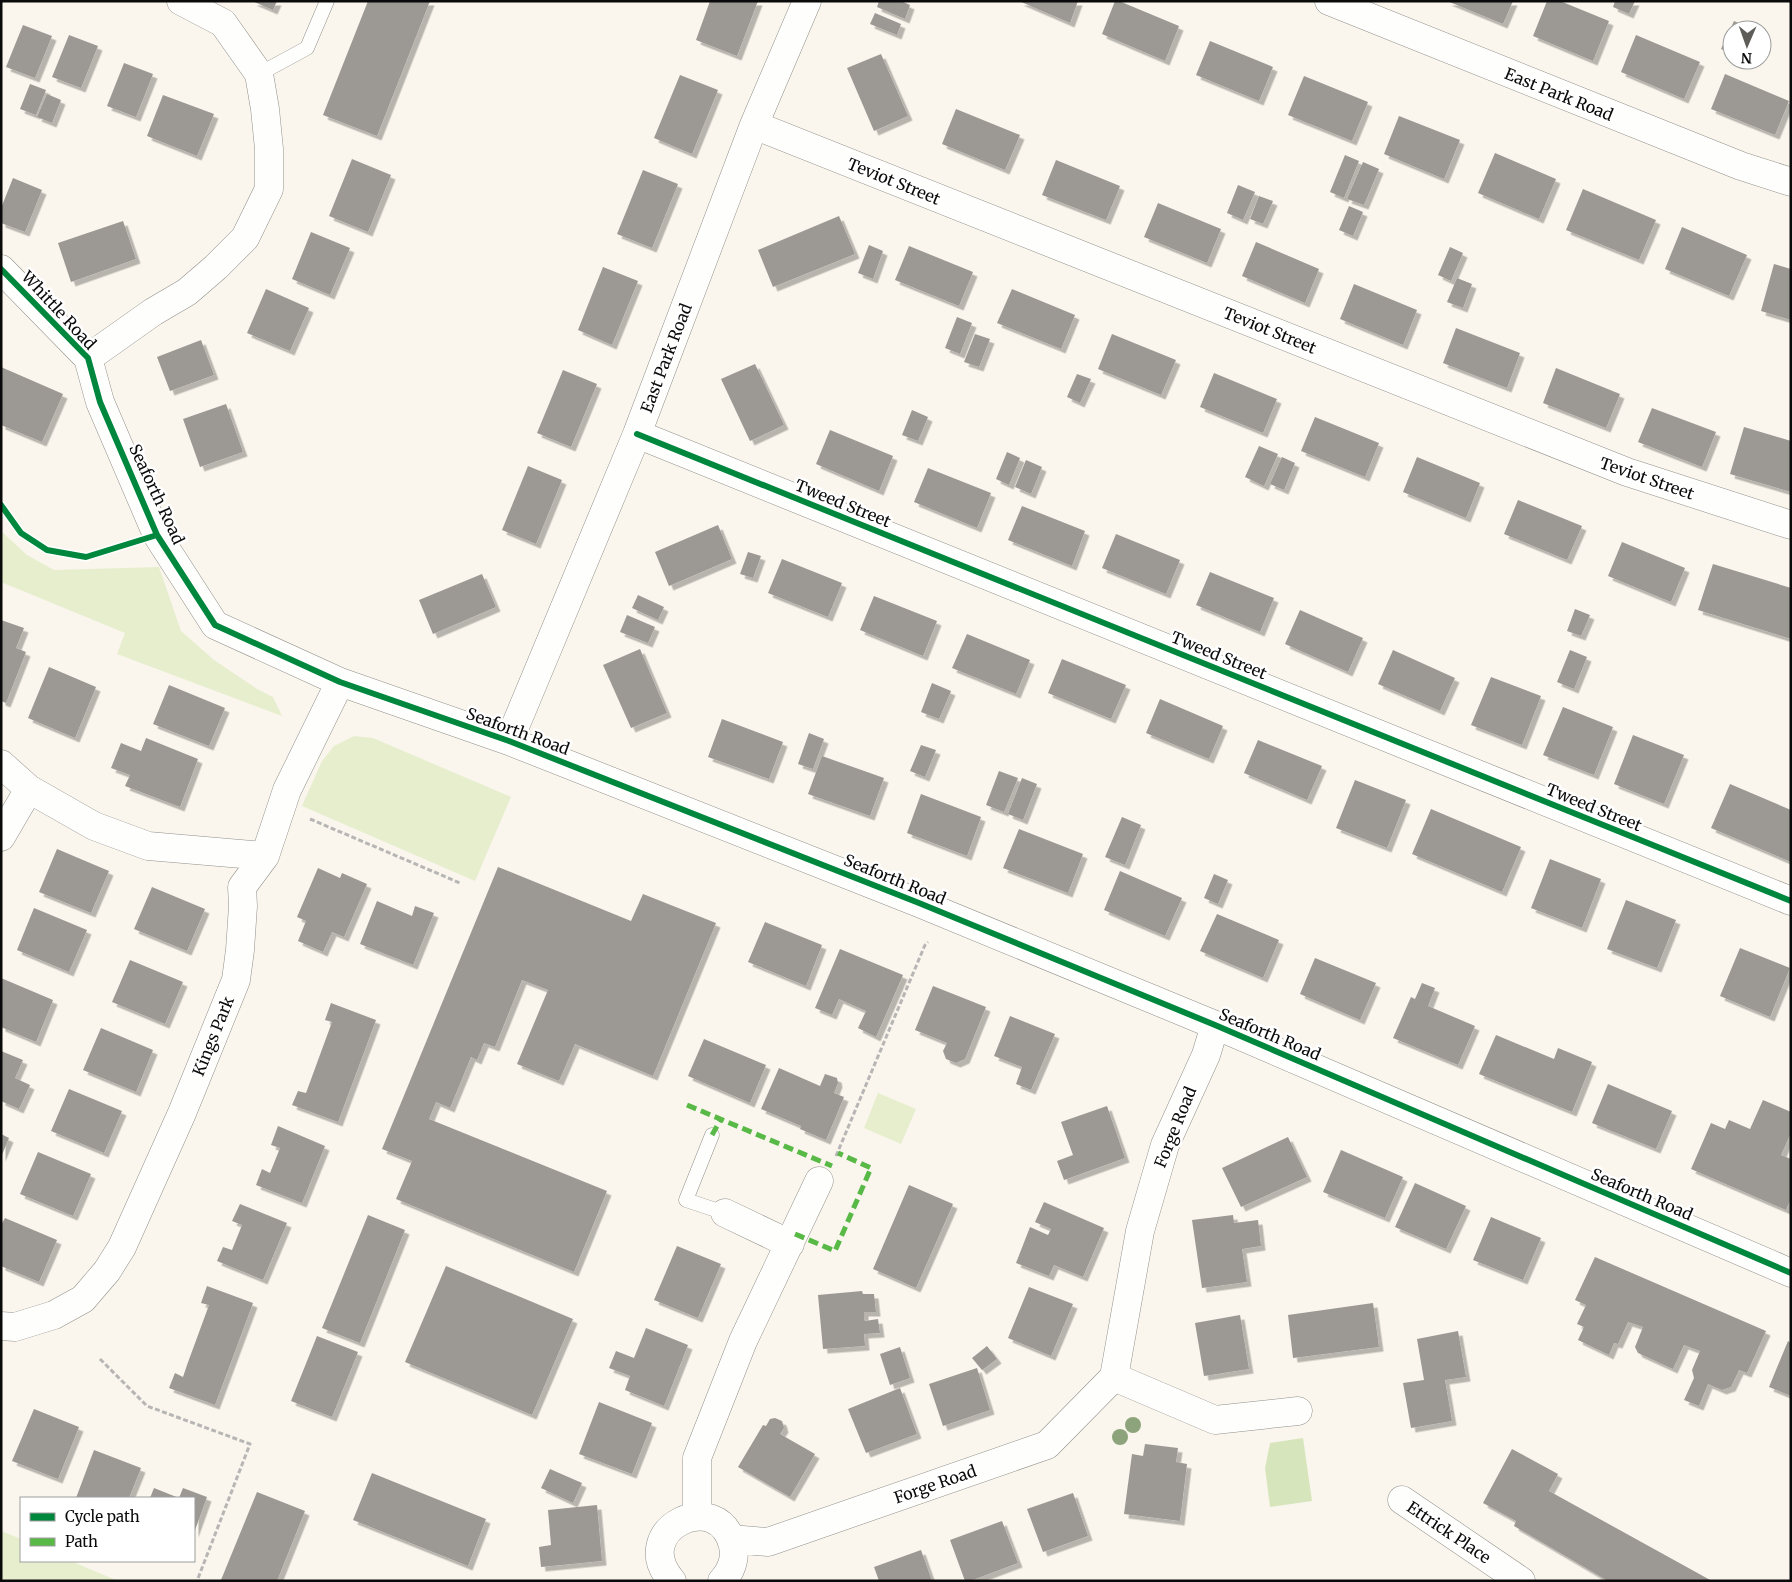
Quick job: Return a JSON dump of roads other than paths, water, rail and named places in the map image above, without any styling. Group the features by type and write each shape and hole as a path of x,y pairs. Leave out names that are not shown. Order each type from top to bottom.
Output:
{"street":[{"path":"88,358 153,312 187,292 216,267 245,238 269,189 269,149 259,74 223,23 181,1"},
{"name":"East Park Road","path":"509,741 637,434 754,125 807,1"},
{"name":"East Park Road","path":"1328,1 1741,166 1791,182"},
{"name":"Teviot Street","path":"754,125 1627,472 1791,525"},
{"name":"Whittle Road","path":"1,269 88,358 100,402"},
{"name":"Seaforth Road","path":"100,402 157,535 215,625 340,682 509,741 954,918 1215,1025 1791,1273"},
{"name":"Tweed Street","path":"637,434 1791,901"},
{"name":"Kings Park","path":"1,1326 15,1327 54,1315 83,1298 107,1271 122,1247 182,1113 236,980 242,932 242,886 265,856 286,790 340,682"},
{"path":"1,764 29,789 94,826 148,846 265,856"},
{"path":"1,836 29,789"},
{"name":"Forge Road","path":"731,1539 768,1542 1047,1445 1114,1377 1140,1231 1165,1145 1206,1055 1215,1025"},
{"path":"697,1516 697,1458 743,1341 820,1181"},
{"path":"725,1213 790,1244"},
{"path":"1114,1377 1215,1420 1298,1411"},
{"name":"Ettrick Place","path":"1402,1500 1521,1581"},
{"path":"672,1581 663,1568 660,1554 663,1539 674,1525 684,1519 697,1516 706,1517 720,1524 731,1539 734,1548 734,1560 729,1572 722,1581"}],"lane":[{"path":"259,74 306,48 327,1"},
{"path":"712,1135 686,1200 725,1213"}]}
